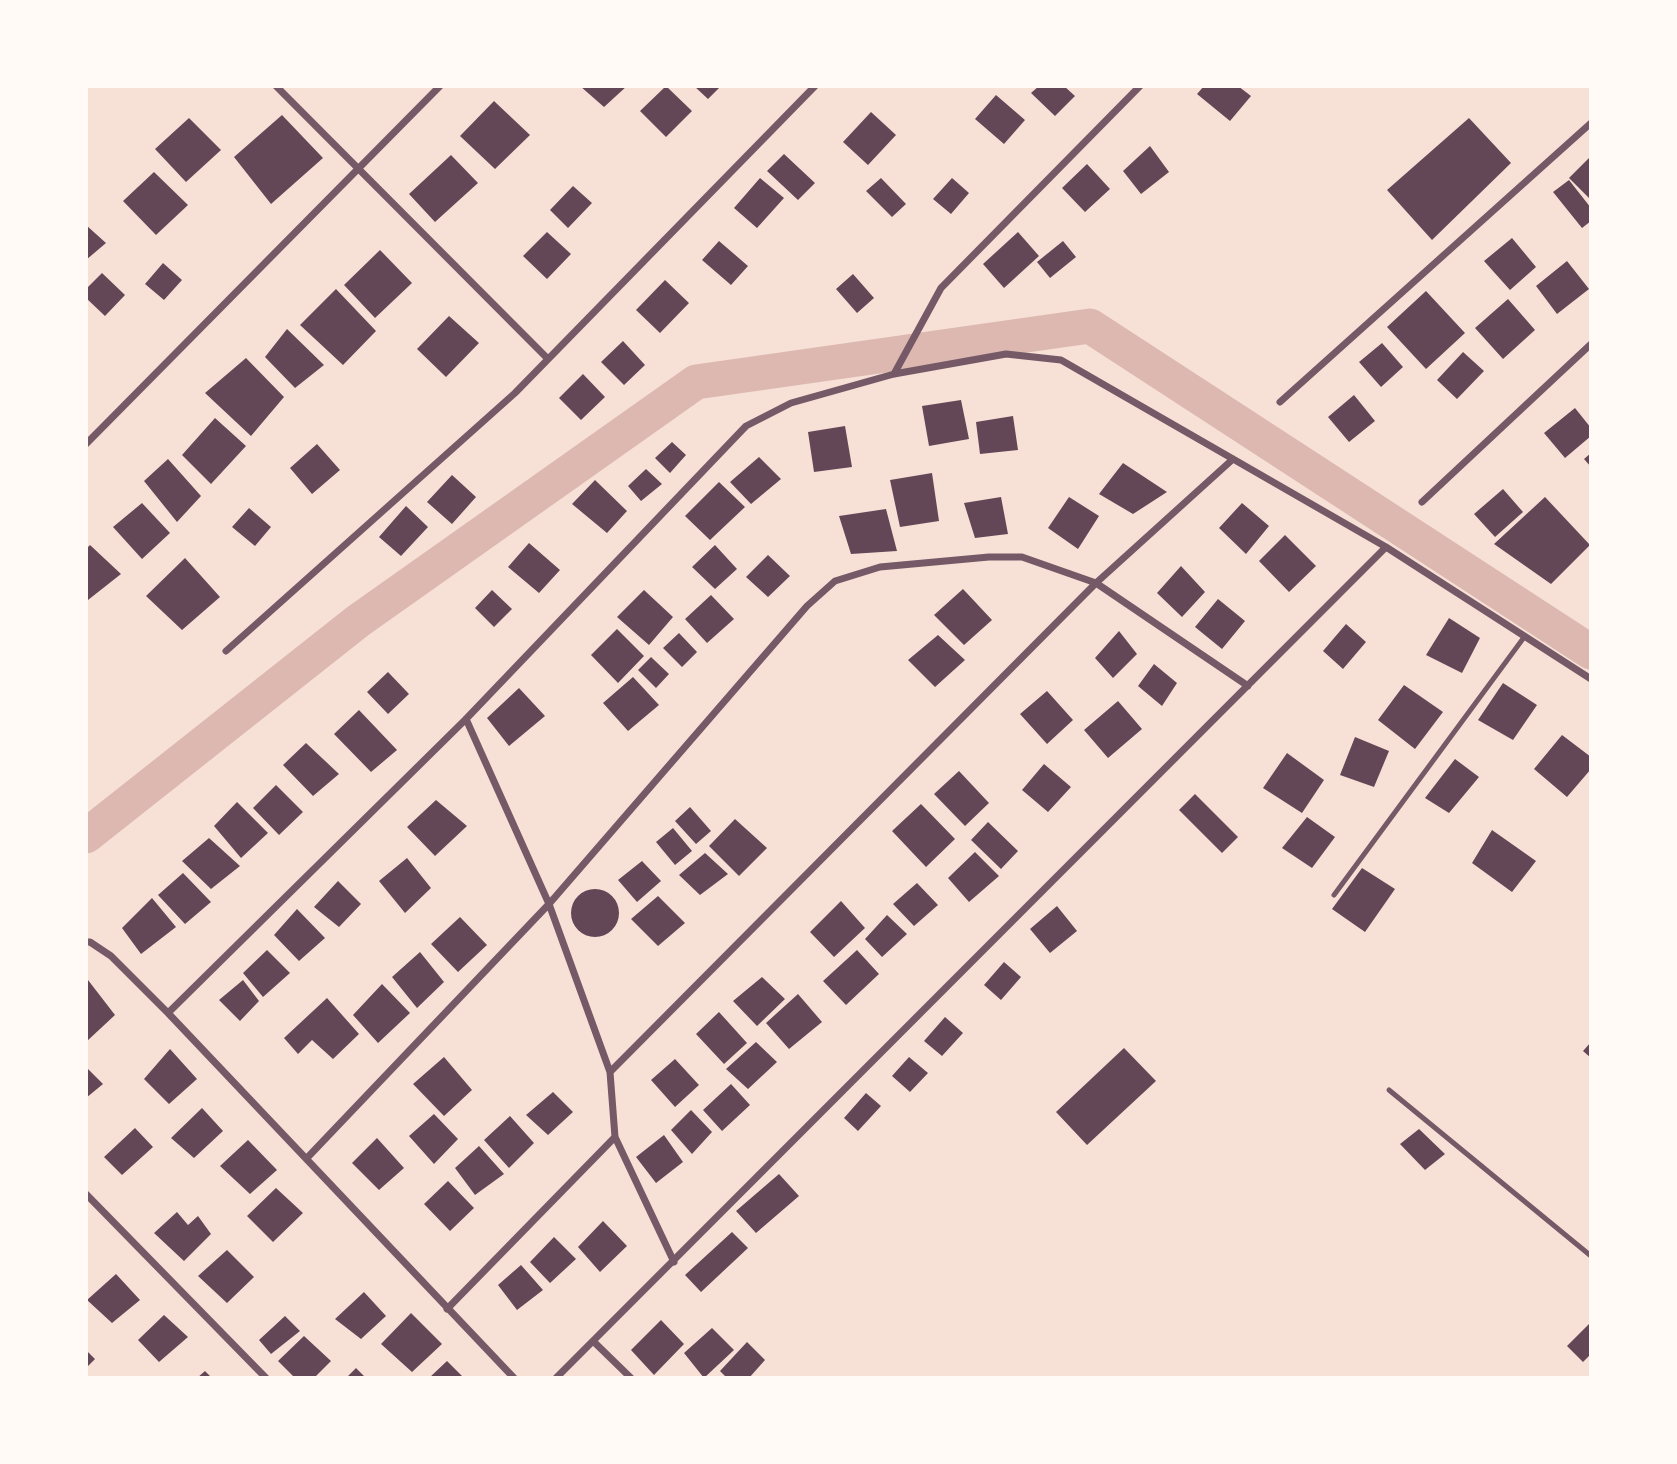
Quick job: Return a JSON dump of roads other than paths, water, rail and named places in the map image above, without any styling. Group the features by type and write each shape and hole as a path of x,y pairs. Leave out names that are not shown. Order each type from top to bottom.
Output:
{"street":[{"path":"276,86 548,359"},
{"path":"86,444 440,86"},
{"path":"226,651 515,393 815,86"},
{"path":"894,374 941,288 1140,86"},
{"path":"1280,401 1591,123"},
{"path":"1422,502 1591,344"},
{"path":"168,1013 466,719 746,426 791,403 894,374 1006,354 1061,359 1386,547 1591,679"},
{"path":"610,1072 1096,583 1233,459"},
{"path":"556,1378 1386,547"},
{"path":"307,1158 549,904 807,606 835,581 880,567 989,557 1022,557 1096,583 1248,686"},
{"path":"466,719 549,904 610,1072 615,1137 674,1262"},
{"path":"88,942 111,957 168,1013 514,1378"},
{"path":"447,1309 615,1137"},
{"path":"86,1194 266,1378"},
{"path":"594,1342 631,1378"}],"lane":[{"path":"1334,895 1525,636"},
{"path":"1389,1090 1591,1256"}],"waterway":[{"path":"86,836 358,621 696,382 1090,326 1591,652"}]}
